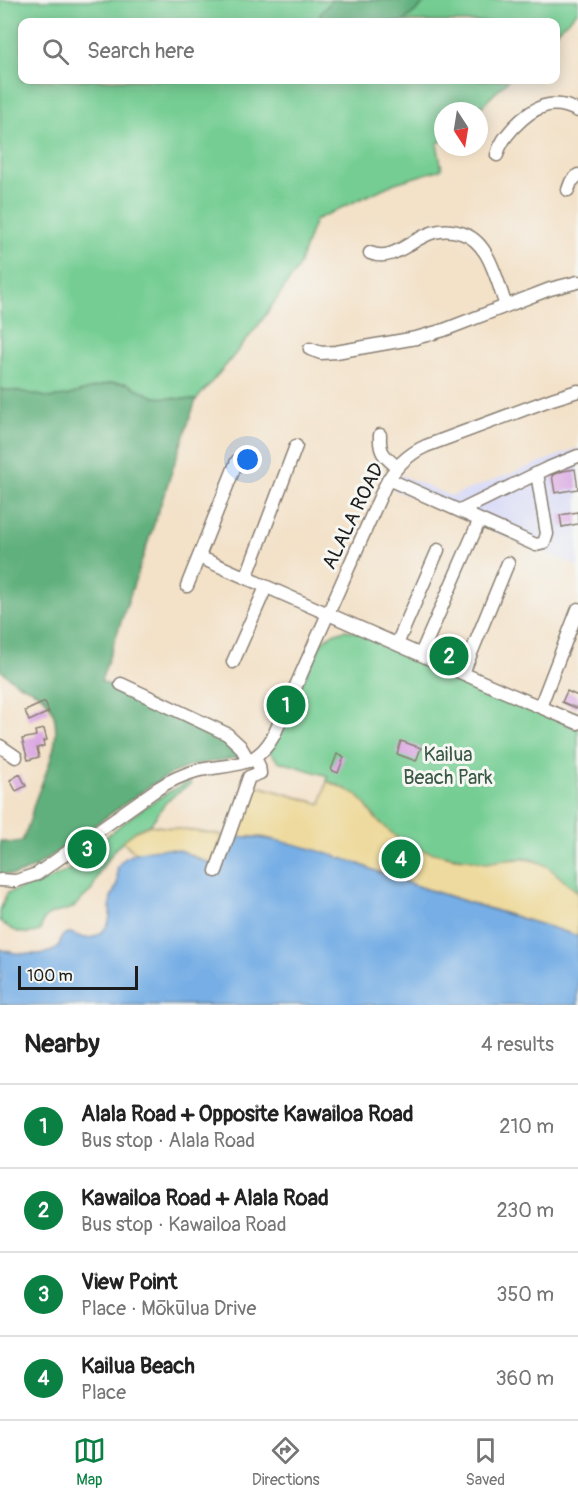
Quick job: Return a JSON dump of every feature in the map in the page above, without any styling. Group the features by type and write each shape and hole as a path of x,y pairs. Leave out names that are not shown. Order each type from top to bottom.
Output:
{"street":[{"path":"497,155 507,135 524,117 536,109 556,105 578,111"},
{"path":"568,190 571,182 578,175"},
{"path":"370,253 391,254 423,235 437,231 452,230 466,234 477,242 485,253 506,306"},
{"path":"310,349 336,352 409,340 444,330 550,289 578,282"},
{"name":"ALALA ROAD","path":"252,760 271,742 388,479 397,467 426,446 578,391"},
{"path":"380,435 381,452 397,467"},
{"path":"246,578 296,446"},
{"path":"460,511 537,473 578,456"},
{"path":"187,586 237,461"},
{"path":"388,479 536,545 546,540 547,534 537,473"},
{"path":"421,654 477,526"},
{"path":"397,644 438,550"},
{"path":"200,557 578,723"},
{"path":"463,673 508,563"},
{"path":"233,662 266,587"},
{"path":"540,707 578,609"},
{"path":"315,642 335,627 356,627"},
{"path":"121,684 227,734 260,766 260,773 249,777 216,871"},
{"path":"0,746 16,757"},
{"path":"0,880 23,879 37,874 176,778 195,771 235,766 252,760"}],"shaded area":[{"path":"578,448 578,566 392,489 401,475 451,496"}],"green space":[{"path":"0,0 578,0 578,11 560,28 560,18 18,18 18,84 504,84 486,102 434,102 434,156 439,156 442,169 395,183 315,220 298,268 260,323 196,400 154,397 126,383 111,383 51,398 0,389"},
{"path":"332,0 428,0 408,18 319,18"},
{"path":"111,383 126,383 154,397 196,400 101,681 222,737 232,744 241,757 193,765 173,773 153,784 34,868 15,875 0,874 0,841 9,843 22,841 49,766 56,728 54,716 46,700 0,670 0,389 51,398"},
{"name":"Kailua Beach Park","path":"345,630 361,633 578,729 578,892 551,870 534,860 522,858 482,863 408,846 385,828 351,792 327,781 328,776 278,761 269,751 322,642 330,635"},
{"path":"190,781 191,784 166,802 150,825 136,831 116,848 100,870 92,890 72,908 51,914 43,921 40,931 34,933 18,932 0,921 0,911 7,893 45,881 72,868 131,817"}],"sand":[{"path":"327,781 356,794 374,817 404,844 416,849 485,863 526,859 549,868 578,892 578,936 417,886 316,851 263,837 232,837 251,784 321,804"},
{"path":"150,825 223,835 213,864 172,849 145,853 131,850 123,841 136,831"}],"water":[{"path":"232,837 263,838 311,849 421,887 578,936 578,1005 0,1005 0,949 21,953 47,953 58,947 65,934 71,933 85,938 96,935 108,924 111,897 117,882 117,871 126,858 145,851 166,849 182,851 221,866"}],"building":[{"path":"575,469 578,489 555,493 552,475"},
{"path":"578,512 578,524 562,527 560,515"},
{"path":"567,691 578,696 576,708 562,702"},
{"path":"45,702 49,712 29,721 25,711"},
{"path":"44,729 47,740 43,741 44,746 37,748 39,757 28,760 22,739 36,736 35,731"},
{"path":"401,741 421,748 416,761 397,754"},
{"path":"337,754 344,757 338,773 331,770"},
{"path":"20,774 26,786 16,791 10,780"}],"place":[{"name":"Kawailoa Road + Alala Road","path":"449,656"},
{"name":"Alala Road + Opposite Kawailoa Road","path":"286,705"},
{"name":"View Point","path":"87,849"},
{"name":"Kailua Beach","path":"401,859"}]}
